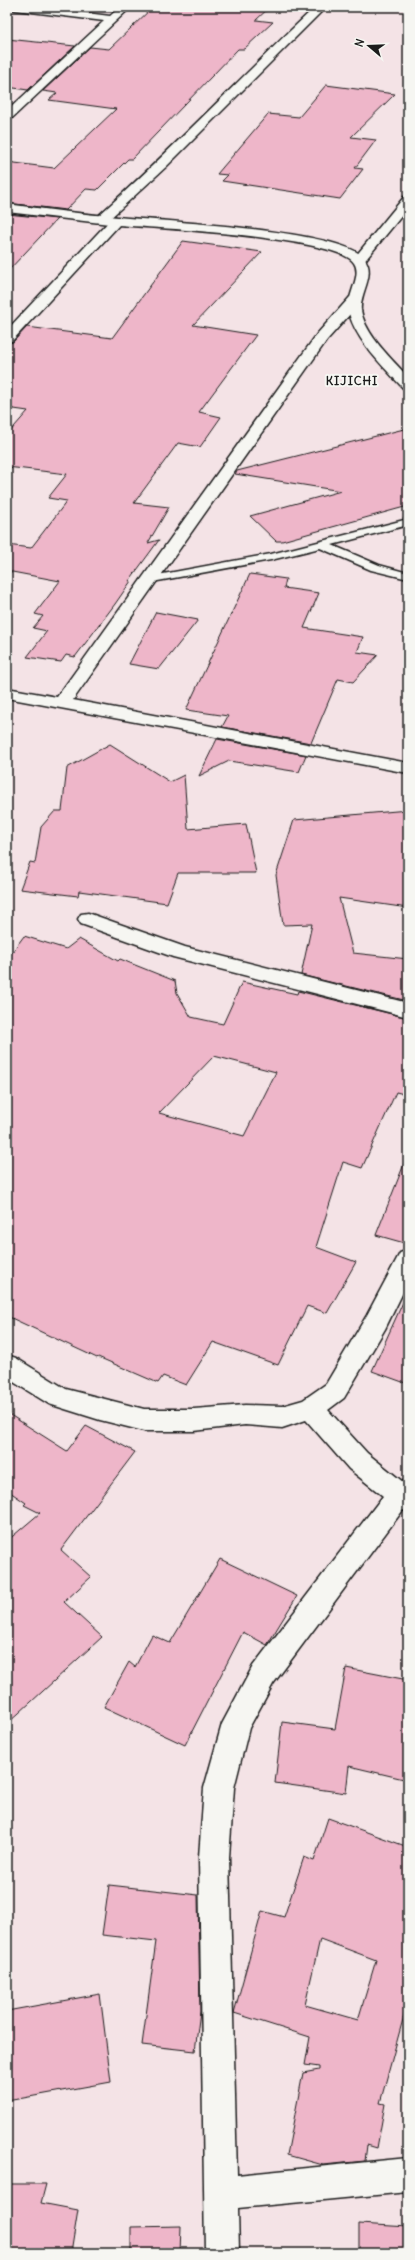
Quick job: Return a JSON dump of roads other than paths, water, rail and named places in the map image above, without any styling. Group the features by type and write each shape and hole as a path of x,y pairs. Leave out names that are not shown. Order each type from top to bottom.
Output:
{"street":[{"path":"14,7 113,19"},
{"path":"7,117 12,107 126,7"},
{"path":"102,219 163,164 256,68 321,7"},
{"path":"408,200 360,260 361,280 355,300 355,310 358,320 383,356 408,385"},
{"path":"7,208 102,219 214,229 312,242 344,249 352,253 360,260"},
{"path":"7,338 116,220"},
{"path":"61,704 147,580 314,349 355,300"},
{"path":"7,693 408,768"},
{"path":"88,919 180,952 408,1010"},
{"path":"7,1365 58,1397 100,1410 144,1420 194,1420 245,1415 282,1417 311,1408 335,1391 376,1322 408,1259"},
{"path":"222,2253 214,1857 219,1788 236,1724 262,1675 332,1581 404,1498 358,1461 311,1408"},
{"path":"221,2193 408,2175"}],"lane":[{"path":"147,580 270,557 408,522"},
{"path":"321,544 375,568 408,576"}],"district":[{"name":"KIJICHI","path":"352,380"}]}
